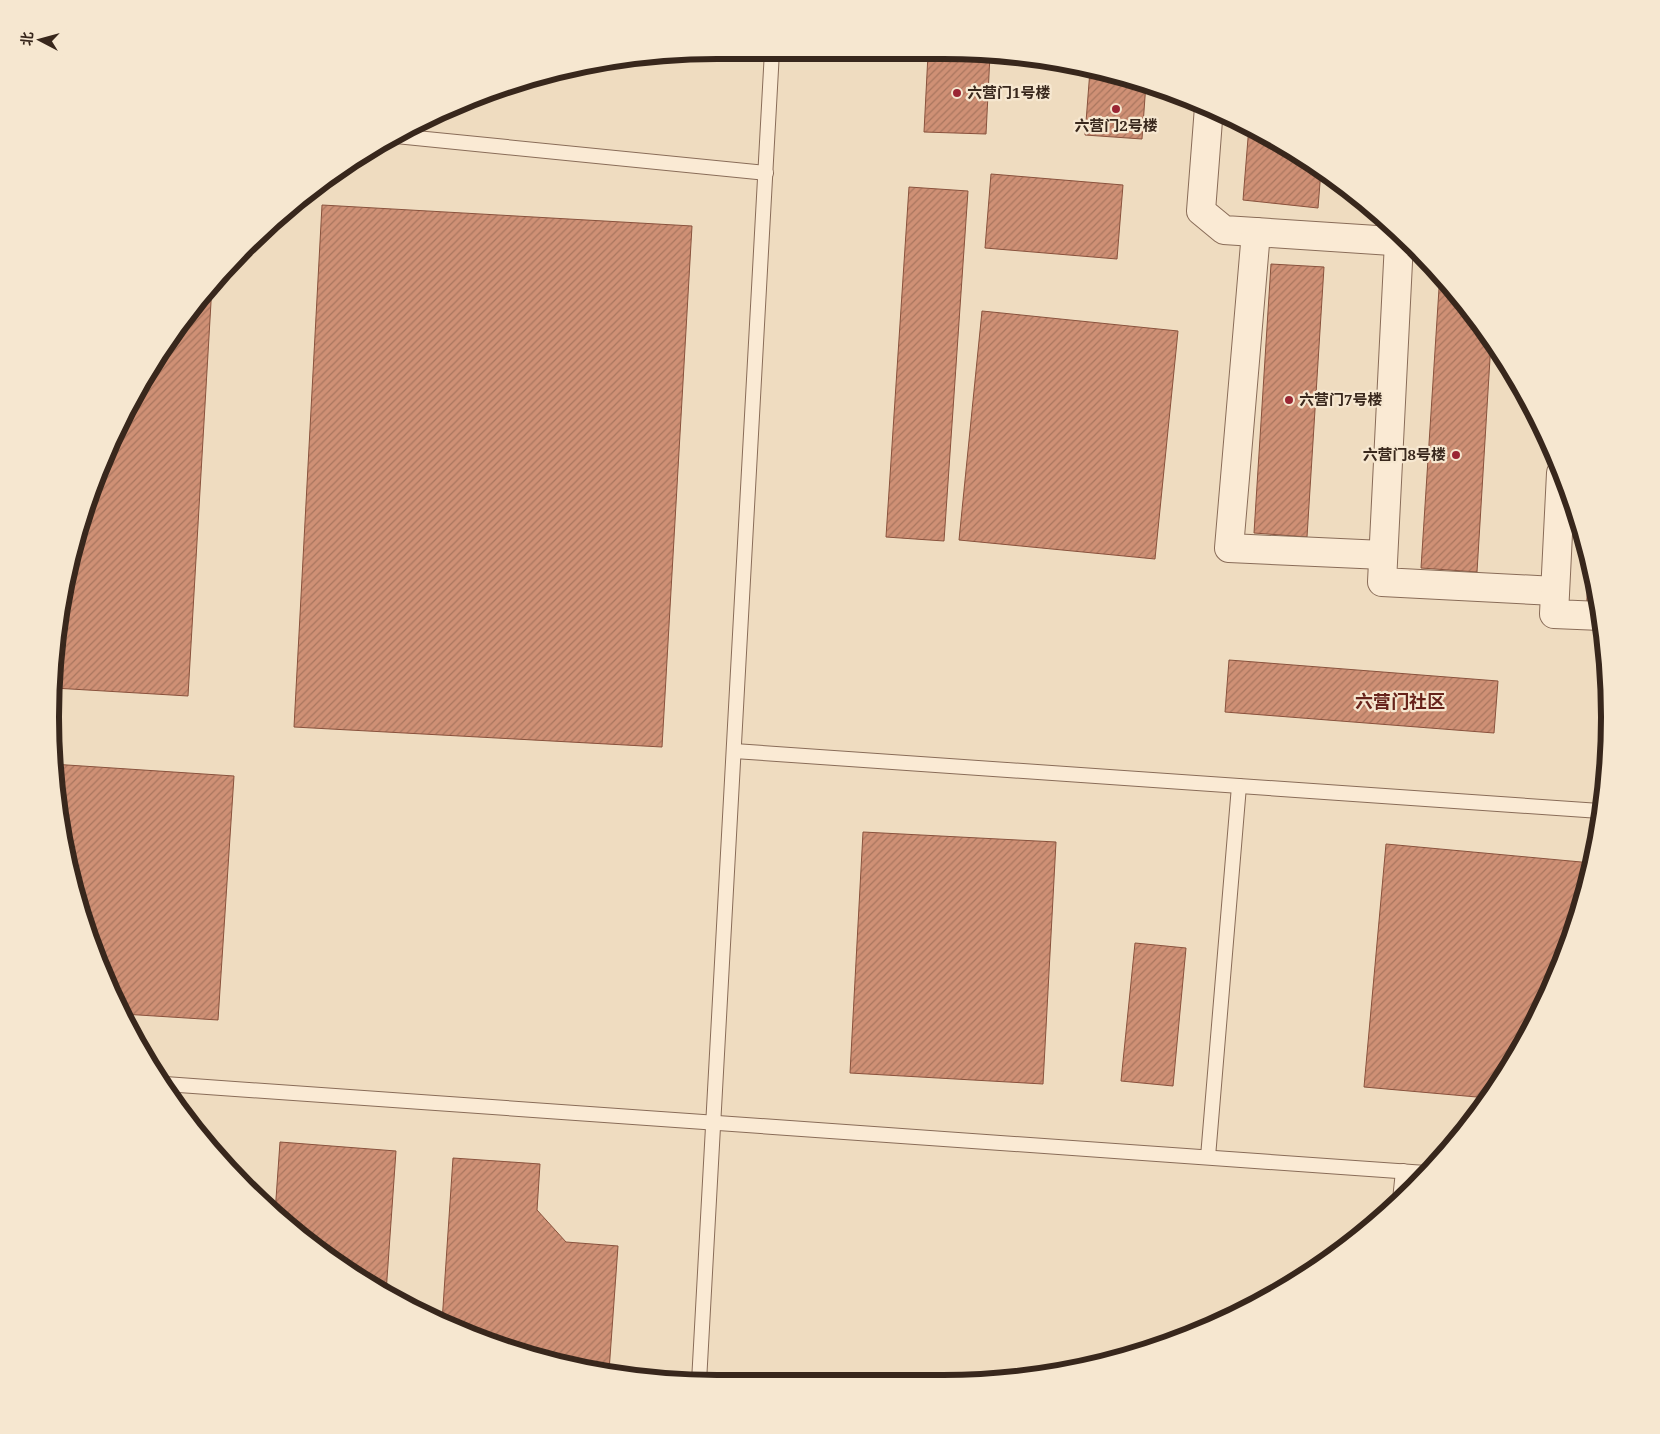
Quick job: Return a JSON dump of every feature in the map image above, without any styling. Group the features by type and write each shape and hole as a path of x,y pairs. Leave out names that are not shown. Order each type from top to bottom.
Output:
{"street":[{"path":"1209,116 1202,211 1224,230 1397,242"},
{"path":"1256,232 1229,548 1383,555"},
{"path":"1403,247 1382,582 1555,591"},
{"path":"1560,489 1554,614 1593,616"}],"lane":[{"path":"698,1375 772,59"},
{"path":"407,137 766,173"},
{"path":"734,751 1595,811"},
{"path":"1208,1157 1239,786"},
{"path":"171,1084 713,1121 1417,1172"},
{"path":"1401,1189 1403,1171"}],"building":[{"name":"六营门1号楼","path":"928,59 990,60 986,134 924,132"},
{"name":"六营门2号楼","path":"1090,75 1145,91 1142,139 1085,135"},
{"path":"1248,135 1272,147 1320,178 1318,208 1243,200"},
{"path":"991,174 1123,185 1117,259 985,248"},
{"path":"909,187 968,191 944,541 886,537"},
{"path":"322,205 692,226 662,747 294,727"},
{"name":"六营门7号楼","path":"1271,264 1324,267 1307,537 1254,533"},
{"name":"六营门8号楼","path":"1439,285 1490,352 1477,572 1421,568"},
{"path":"211,296 188,696 60,688 60,674 64,631 71,589 81,547 109,465 147,388 170,351"},
{"path":"982,311 1178,331 1155,559 959,540"},
{"path":"1588,584 1593,615 1586,615"},
{"path":"1229,660 1498,681 1494,733 1225,712"},
{"path":"60,765 234,776 218,1020 130,1014 109,969 81,887 71,845"},
{"path":"863,832 1056,842 1043,1084 850,1073"},
{"path":"1386,844 1585,862 1566,929 1551,969 1513,1046 1480,1097 1364,1087"},
{"path":"1135,943 1186,948 1173,1086 1121,1081"},
{"path":"280,1142 396,1151 386,1286 316,1239 276,1205"},
{"path":"453,1158 540,1164 537,1210 566,1242 618,1246 609,1366 547,1353 505,1340 442,1315"}],"place":[{"name":"六营门1号楼","path":"957,93"},
{"name":"六营门2号楼","path":"1116,109"},
{"name":"六营门7号楼","path":"1289,400"},
{"name":"六营门8号楼","path":"1456,455"}],"district":[{"name":"六营门社区","path":"1400,702"}]}
